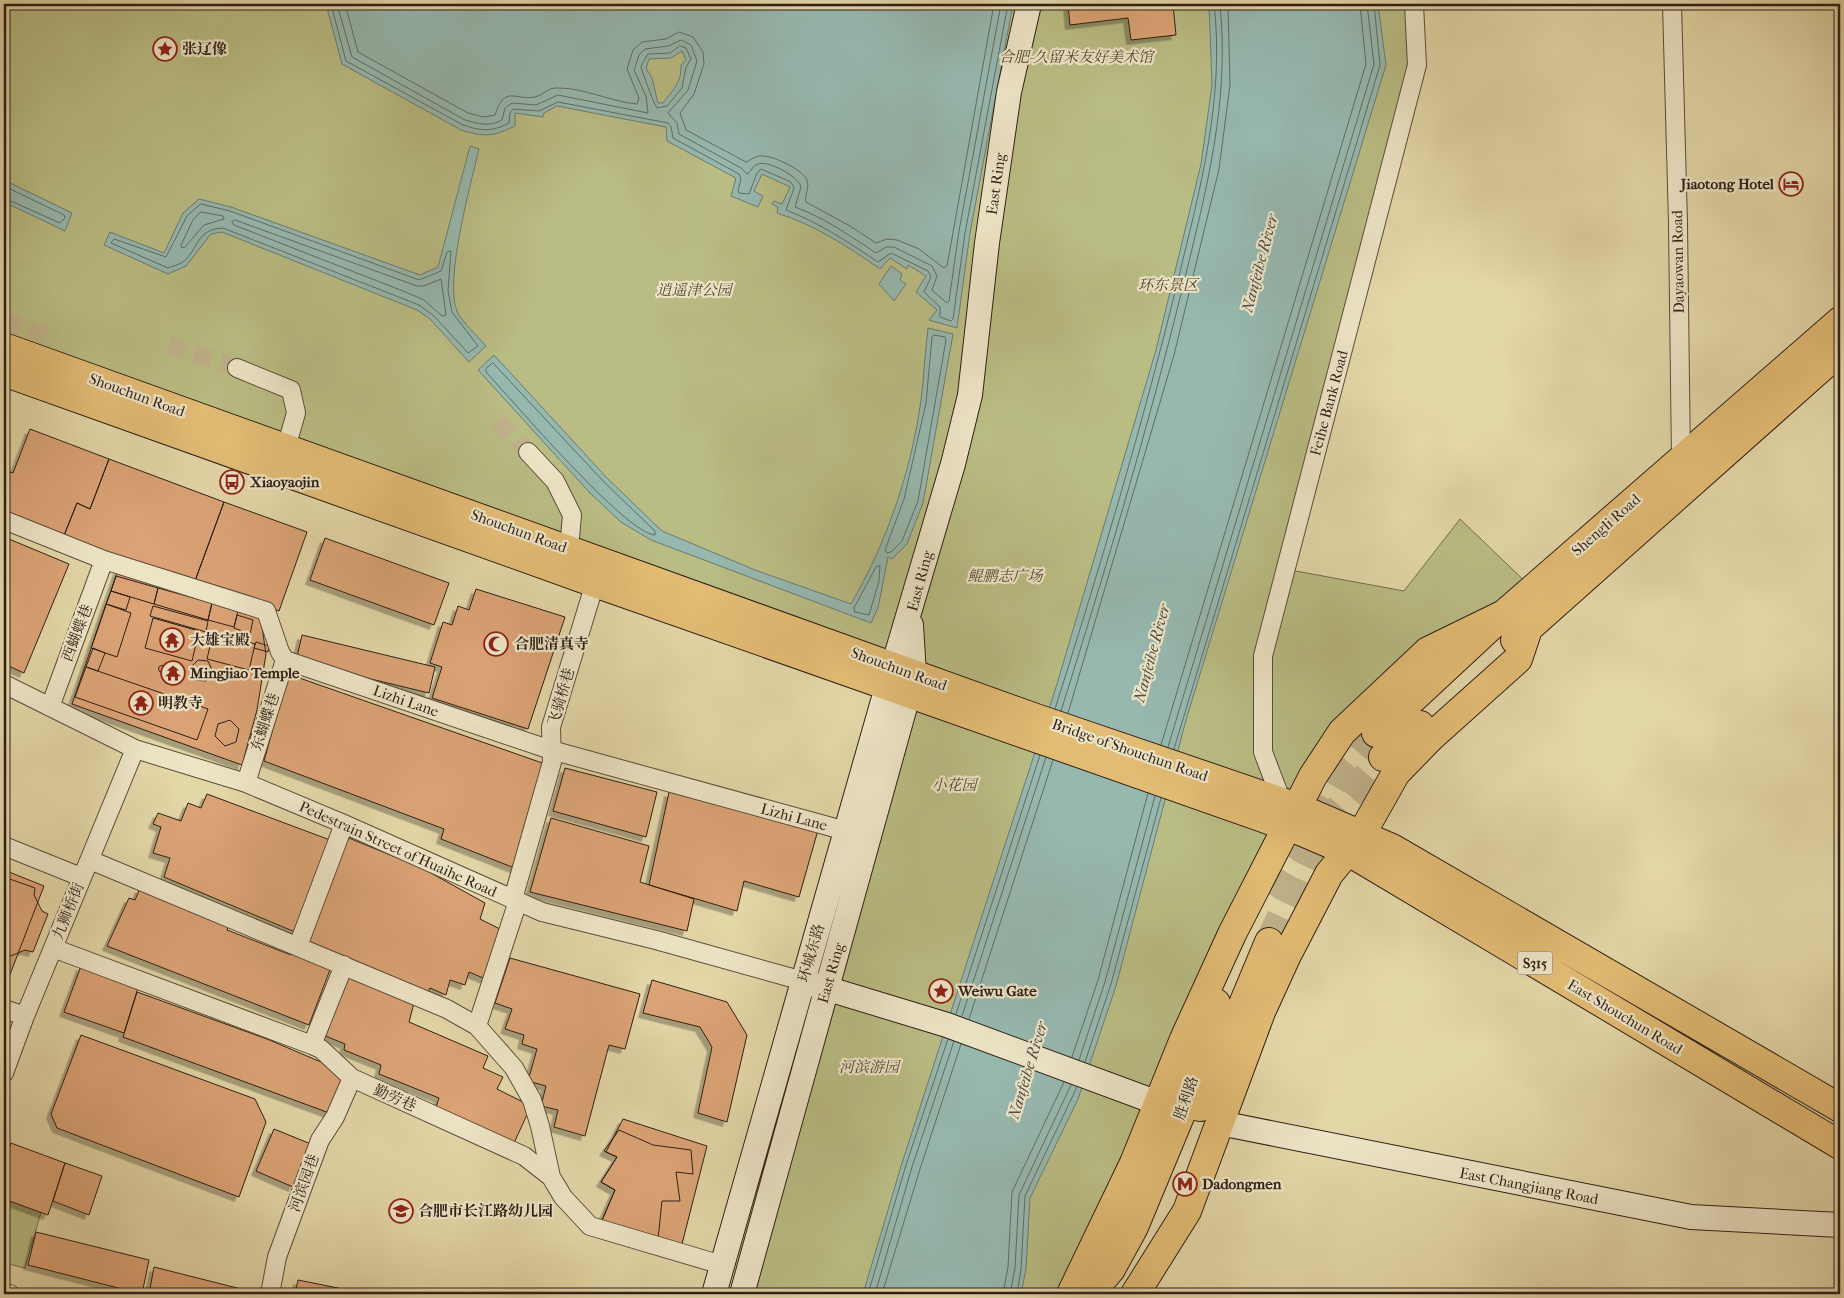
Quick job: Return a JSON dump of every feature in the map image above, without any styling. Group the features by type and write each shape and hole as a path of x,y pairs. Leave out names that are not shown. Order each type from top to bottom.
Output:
{"main road":[{"name":"Shengli Road","path":"1840,321 1504,614 1379,745 1528,629 1840,351"},
{"name":"Shouchun Road","path":"4,347 569,549 900,680"},
{"name":"Shouchun Road","path":"4,372 595,583 900,680 1030,726"},
{"path":"1071,1294 1134,1164 1184,1039 1289,812 1342,732 1428,651 1504,614"},
{"path":"1134,1294 1187,1211 1262,1012 1286,955 1329,874 1355,843 1396,774 1431,737 1518,659 1528,629"},
{"name":"Bridge of Shouchun Road","path":"1030,726 1224,792"},
{"name":"East Shouchun Road","path":"1224,792 1289,812 1355,843 1840,1145"},
{"name":"East Shouchun Road","path":"1355,843 1392,848 1840,1108"},
{"name":"胜利路","path":"1090,1294 1111,1269 1134,1227 1183,1109 1214,1008 1239,947 1267,893"},
{"name":"胜利路","path":"1134,1294 1140,1258 1169,1180 1269,942"}],"street":[{"name":"East Ring","path":"742,1294 827,988 900,680 910,612 970,394 987,243 1009,92 1029,4"},
{"name":"Feihe Bank Road","path":"1289,812 1263,752 1263,656 1417,65 1414,4"},
{"name":"Dayaowan Road","path":"1672,4 1678,223 1681,460"},
{"path":"237,368 292,390 296,413 286,448"},
{"path":"528,452 555,481 572,516 569,549"},
{"path":"4,520 104,560 266,611 280,652 285,660"},
{"name":"西蝴蝶巷","path":"50,707 104,560"},
{"name":"飞骑桥巷","path":"477,1026 515,900 552,762 551,728 595,583"},
{"name":"Lizhi Lane","path":"285,660 551,750 846,831"},
{"name":"东蝴蝶巷","path":"246,783 285,660"},
{"name":"环城东路","path":"714,1294 846,831 900,680"},
{"name":"Pedestrain Street of Huaihe Road","path":"4,684 135,749 246,783 344,824 542,912 656,940 803,981"},
{"name":"九狮桥街","path":"4,1073 25,1016 135,749"},
{"path":"298,946 344,824"},
{"path":"4,846 82,877"},
{"path":"90,860 447,1009 477,1026 514,1068 532,1100 540,1126 551,1177"},
{"name":"勤劳巷","path":"53,948 312,1045 320,1049 352,1078 524,1156 551,1177 563,1197 590,1226 722,1266"},
{"path":"312,1045 344,965"},
{"path":"803,981 947,1025 1158,1103"},
{"path":"4,1009 25,1016"},
{"name":"河滨园巷","path":"270,1294 277,1257 320,1140 335,1117 352,1078"},
{"name":"East Changjiang Road","path":"1220,1124 1691,1217 1840,1225"},
{"path":"4,1293 10,1294"}],"green space":[{"name":"逍遥津公园","path":"4,4 1414,4 1417,65 1285,569 1404,591 1460,519 1532,588 1342,732 1297,807 893,666 4,347"},
{"path":"908,693 1288,827 1071,1294 742,1294"},
{"path":"4,1199 41,1212 25,1268 4,1263"}],"water":[{"path":"326,4 1013,4 970,233 957,328 929,320 937,310 916,292 926,276 908,265 907,269 890,258 880,269 830,237 777,213 778,207 772,204 774,201 782,204 790,187 762,174 754,191 763,196 758,207 731,196 736,178 667,141 666,127 557,106 544,113 543,117 515,113 515,126 495,134 476,134 461,130 342,64","holes":["682,51 686,60 681,65 680,76 676,85 663,103 658,103 652,78 646,68 649,59 671,58"]},
{"name":"Nanfeihe River","path":"1209,4 1378,4 1386,65 1186,720 1116,986 1078,1099 1030,1198 1026,1269 1021,1294 863,1294 902,1163 1057,684 1156,350 1201,164 1212,85"},
{"path":"470,146 479,149 460,232 456,256 454,297 459,316 486,346 469,362 430,319 417,310 222,232 211,234 186,266 168,274 104,245 110,232 164,253 183,213 199,199 231,207 420,275 438,267"},
{"path":"4,180 72,213 65,231 4,202"},
{"path":"891,266 902,274 900,280 906,284 894,301 879,284"},
{"path":"928,328 953,334 923,503 907,544 892,559 888,557 878,608 871,623 651,540 621,522 590,493 478,370 494,355 607,478 662,531 755,570 851,604 876,556 904,480 917,427"}],"building":[{"path":"1068,4 1173,4 1176,35 1131,40 1128,18 1070,25"},
{"path":"30,429 109,459 90,509 77,503 63,538 4,515 4,470 13,473"},
{"path":"109,459 224,502 195,581 63,538 77,503 90,509"},
{"path":"224,502 307,532 279,611 195,581"},
{"path":"4,537 69,564 24,673 4,664"},
{"path":"325,538 449,583 434,625 310,580"},
{"name":"Mingjiao Temple","path":"118,570 242,606 261,620 266,654 257,710 242,765 72,704"},
{"path":"116,576 158,588 154,604 111,591"},
{"path":"158,588 212,603 208,620 154,604"},
{"name":"合肥清真寺","path":"476,589 565,617 528,729 432,698 442,667 430,663 443,622 452,625 458,606 469,610"},
{"path":"111,591 130,597 126,610 106,604"},
{"path":"212,603 238,611 234,627 208,620"},
{"path":"106,604 131,613 117,657 91,648"},
{"path":"153,606 208,621 206,632 150,616"},
{"path":"237,615 253,620 250,634 234,628"},
{"name":"大雄宝殿","path":"153,618 199,631 192,661 145,648"},
{"path":"213,633 255,644 249,670 207,659"},
{"path":"302,635 435,667 429,693 296,661"},
{"path":"256,642 269,646 268,652 254,648"},
{"path":"93,648 105,653 98,671 86,667"},
{"path":"198,660 208,661 213,672 206,681 194,680 190,668"},
{"path":"162,665 166,669 162,673 158,669"},
{"name":"明教寺","path":"86,667 208,709 197,740 75,697"},
{"path":"288,674 548,765 517,869 441,839 444,829 264,761"},
{"path":"230,720 239,729 236,742 225,746 215,736 218,724"},
{"path":"565,768 657,792 646,837 553,811"},
{"path":"669,792 818,830 799,897 744,881 737,911 649,885"},
{"path":"207,794 330,840 295,932 164,877 170,858 153,853 161,827 153,824 158,813 181,821 188,803 201,808"},
{"path":"551,818 649,846 640,882 694,899 687,931 530,892"},
{"path":"344,836 422,868 485,903 480,919 504,931 488,980 469,972 465,985 450,980 446,995 430,988 426,996 361,969 363,964 308,941"},
{"path":"4,870 44,886 4,990"},
{"path":"4,877 35,888 34,895 42,911 48,914 33,952 25,950 8,957 6,963 4,963"},
{"path":"140,888 229,924 227,930 291,955 292,951 331,967 309,1025 107,946 129,898 135,900"},
{"path":"510,958 640,994 625,1049 609,1045 585,1136 554,1127 558,1110 541,1106 546,1086 528,1081 537,1049 522,1044 524,1035 505,1029 512,1009 495,1003"},
{"path":"81,966 138,988 124,1033 64,1012"},
{"path":"348,972 415,999 409,1022 488,1056 483,1068 503,1077 497,1089 531,1106 514,1143 436,1107 439,1098 379,1074 381,1065 344,1050 345,1044 323,1035"},
{"path":"652,980 727,1002 747,1035 727,1122 698,1113 712,1047 700,1027 643,1013"},
{"path":"137,992 267,1039 321,1062 345,1081 332,1114 123,1037"},
{"path":"81,1035 255,1099 266,1122 239,1197 57,1128 51,1114"},
{"path":"623,1119 707,1146 682,1244 600,1225 615,1190 601,1182 617,1157 606,1152"},
{"path":"274,1129 311,1144 293,1187 256,1171"},
{"path":"619,1130 653,1145 691,1150 693,1174 676,1172 680,1201 662,1201 658,1239 600,1225 615,1190 601,1182 617,1157 604,1151"},
{"path":"11,1143 65,1163 48,1215 4,1199 4,1163"},
{"path":"65,1163 102,1176 89,1215 53,1201"},
{"path":"36,1232 149,1260 142,1294 28,1265"},
{"path":"154,1267 261,1294 149,1294"},
{"path":"298,1280 368,1294 295,1294"}],"tunnel":[{"path":"4,320 56,339"},
{"path":"169,345 237,368"},
{"path":"498,421 528,452"},
{"path":"1267,893 1334,782 1376,733"},
{"path":"1269,942 1324,825 1383,757"}],"place":[{"name":"张辽像","path":"165,49"},
{"name":"Jiaotong Hotel","path":"1791,184"},
{"name":"Xiaoyaojin","path":"232,482"},
{"name":"大雄宝殿","path":"172,640"},
{"name":"合肥清真寺","path":"496,644"},
{"name":"Mingjiao Temple","path":"173,673"},
{"name":"明教寺","path":"141,703"},
{"name":"Weiwu Gate","path":"941,991"},
{"name":"Dadongmen","path":"1185,1184"},
{"name":"合肥市长江路幼儿园","path":"401,1211"}],"park label":[{"name":"合肥-久留米友好美术馆","path":"1076,57"},
{"name":"环东景区","path":"1168,285"},
{"name":"鲲鹏志广场","path":"1005,576"},
{"name":"小花园","path":"954,785"},
{"name":"河滨游园","path":"869,1067"}]}
